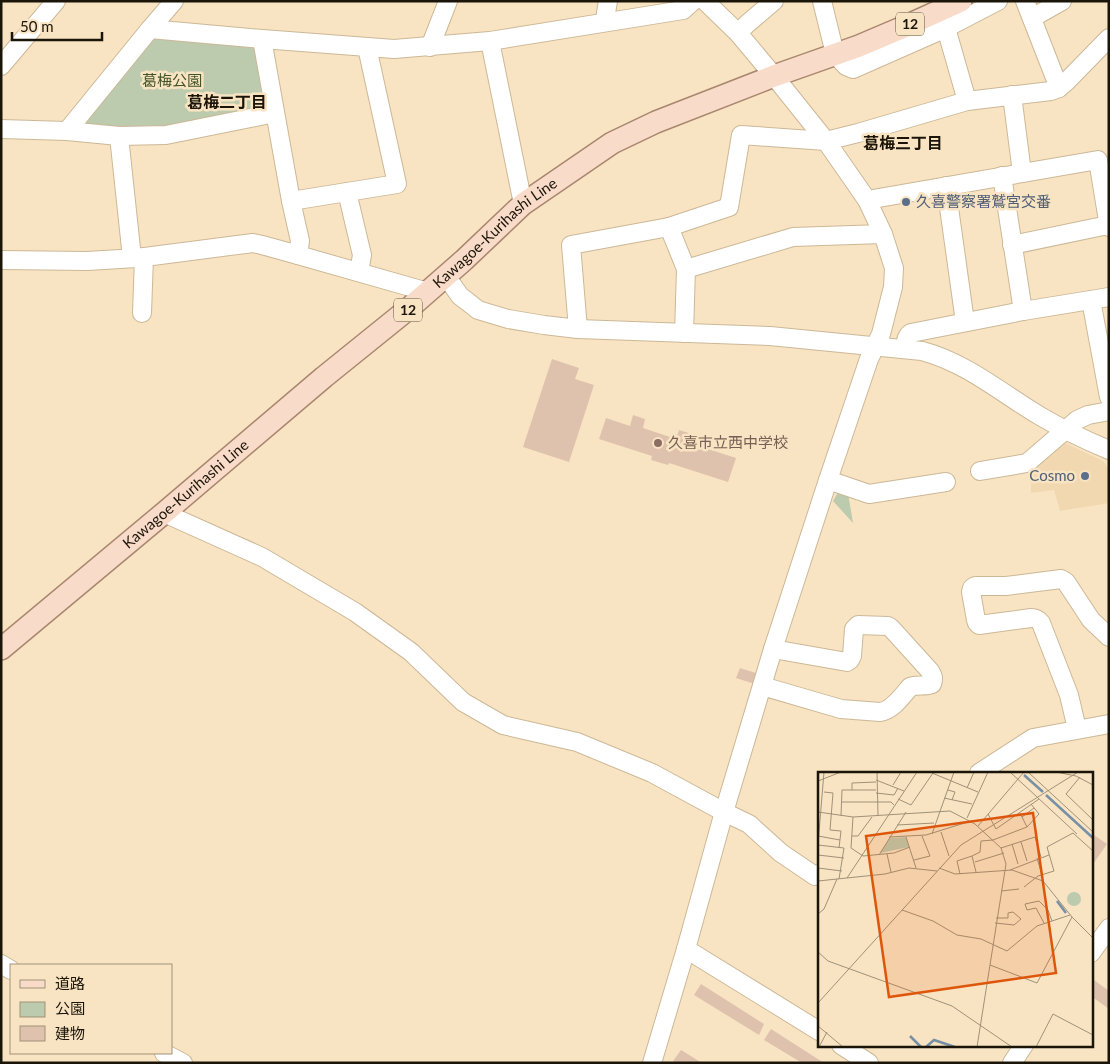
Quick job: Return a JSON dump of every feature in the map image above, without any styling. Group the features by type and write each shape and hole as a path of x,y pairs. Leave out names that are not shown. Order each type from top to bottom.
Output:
{"main road":[{"name":"Kawagoe-Kurihashi Line","path":"1,649 324,377 407,310 523,204 612,143 656,122 906,26 961,1"}],"street":[{"path":"1,66 56,1"},
{"path":"66,131 174,1"},
{"path":"430,47 448,1"},
{"path":"606,21 608,1"},
{"path":"150,29 394,49 490,41 683,10 692,1"},
{"path":"652,1063 773,649 869,359 881,334 893,287 894,268 883,234 867,200 826,141 738,33 705,1"},
{"path":"738,33 774,1"},
{"path":"822,1 835,54 846,66 853,69 946,28 998,1"},
{"path":"1026,1 1059,88"},
{"path":"1032,18 1062,1"},
{"path":"946,28 967,101"},
{"path":"578,329 571,245 669,227 729,207 741,135 826,141 967,101 1051,91 1059,88 1066,82 1109,38"},
{"path":"262,39 300,241 298,255"},
{"path":"490,41 523,204"},
{"path":"291,201 397,184 367,47"},
{"path":"1012,96 1022,173"},
{"path":"1,130 66,131 119,136 166,135 275,113"},
{"path":"119,136 138,258 142,313"},
{"path":"867,200 1098,160 1109,226 1012,244"},
{"path":"1002,176 1023,311"},
{"path":"946,186 966,322"},
{"path":"347,192 362,255 359,272"},
{"path":"669,227 686,269 684,333"},
{"path":"686,269 793,237 883,234"},
{"path":"1,260 138,258 247,244 262,245 428,292"},
{"path":"446,276 460,296 478,310 508,319 544,325 578,329 770,336 844,342 935,354 965,368 1065,430 1109,450"},
{"path":"905,349 906,340 911,333 1023,311 1109,298"},
{"path":"1091,300 1109,396"},
{"path":"980,472 1027,463 1082,417 1109,412"},
{"path":"828,480 869,494 946,482"},
{"path":"164,513 262,557 355,612 411,652 463,702 503,725 577,742 652,774 749,824 781,853 815,876 818,874"},
{"path":"1077,729 1069,694 1041,623 1038,619 1030,618 980,625 976,620 972,588 976,586 1006,586 1061,579 1066,582 1091,620 1109,636"},
{"path":"762,686 834,707 886,712 910,687 929,685 932,684 933,680 930,671 891,628 883,626 858,625 854,629 852,656 847,662 773,649"},
{"path":"981,772 1033,738 1109,724"},
{"path":"1092,952 1109,928"},
{"path":"686,949 818,1030"},
{"path":"843,1046 869,1063"},
{"path":"1012,1063 1023,1046"},
{"path":"166,1054 183,1063"}],"shaded area":[{"path":"1061,441 1103,461 1108,468 1109,503 1060,511 1054,490 1031,493 1031,469"}],"green space":[{"name":"葛梅公園","path":"152,34 257,43 269,109 164,128 119,129 78,124"},
{"path":"840,489 848,493 853,523 833,501"}],"building":[{"path":"552,359 579,368 575,379 594,385 569,462 523,447"},
{"path":"633,415 645,419 643,428 676,439 679,430 708,439 705,448 736,458 728,482 669,463 668,465 651,460 652,456 599,439 606,418 630,426"},
{"path":"740,668 759,674 755,684 736,678"},
{"path":"1092,834 1107,844 1092,866"},
{"path":"1094,980 1109,991 1109,1009 1092,997 1092,983"},
{"path":"701,984 764,1024 759,1035 694,995"},
{"path":"771,1029 824,1063 802,1063 764,1040"},
{"path":"681,1050 702,1063 676,1063 673,1061"}],"place":[{"name":"久喜警察署鷲宮交番","path":"906,202"},
{"name":"久喜市立西中学校","path":"658,443"},
{"name":"Cosmo","path":"1085,476"}],"district":[{"name":"葛梅二丁目","path":"227,102"},
{"name":"葛梅三丁目","path":"903,143"}]}
